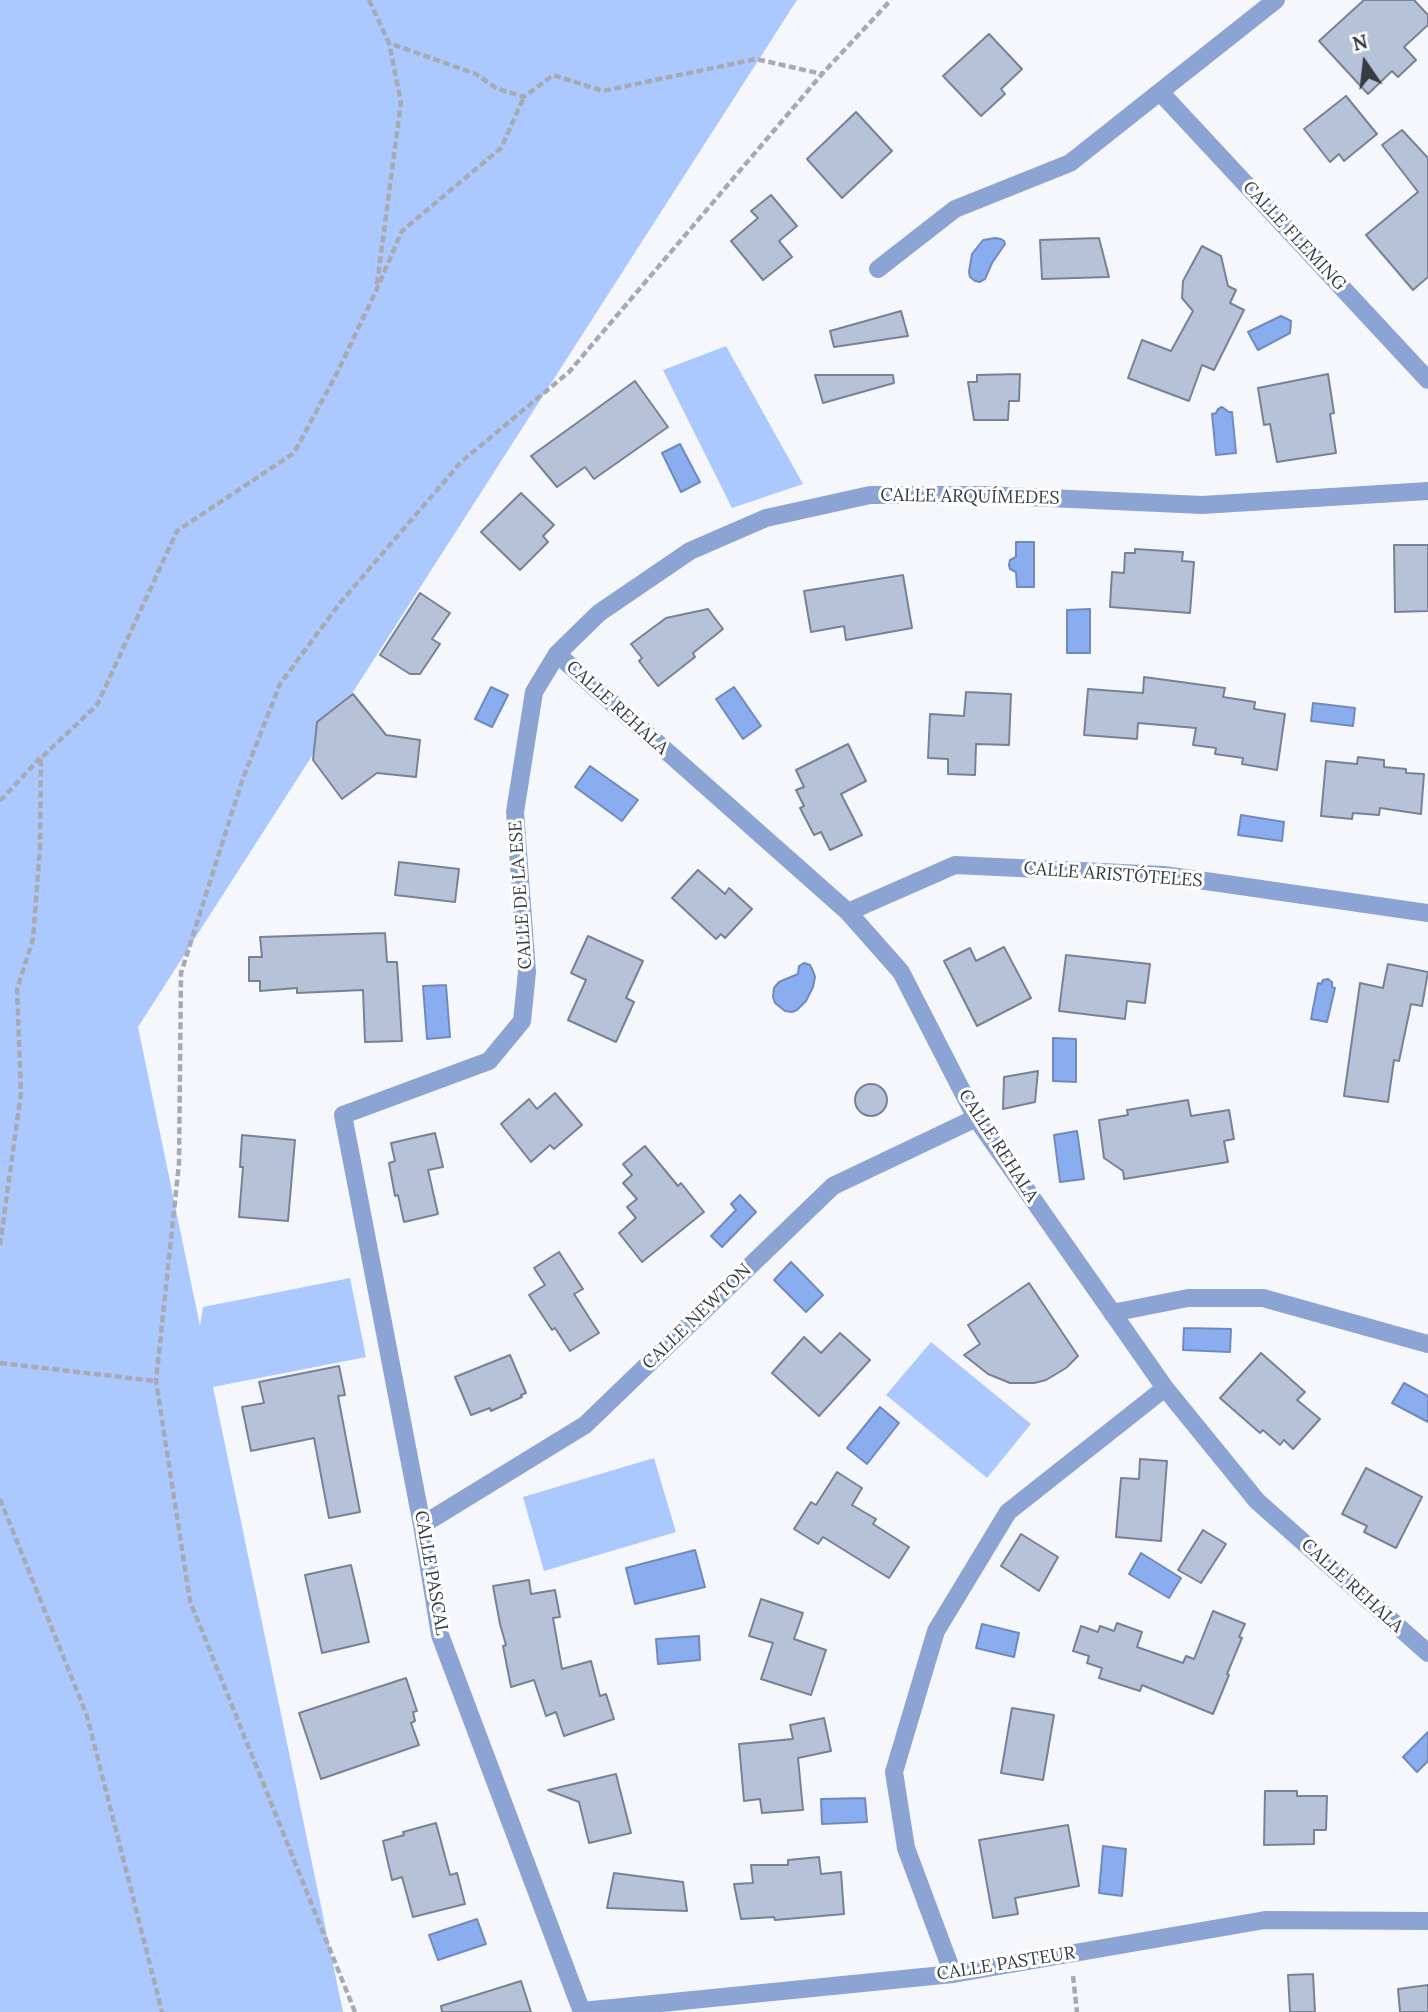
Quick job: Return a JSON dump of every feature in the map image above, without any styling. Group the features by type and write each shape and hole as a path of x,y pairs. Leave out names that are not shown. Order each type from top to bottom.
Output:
{"street":[{"path":"877,269 955,209 1070,163 1276,0"},
{"name":"CALLE FLEMING","path":"1160,92 1428,380"},
{"name":"CALLE ARQUÍMEDES","path":"557,654 599,613 690,551 766,518 870,495 984,495 1202,505 1428,491"},
{"name":"CALLE REHALA","path":"557,654 848,912 901,972 976,1118 1165,1388 1257,1501 1428,1653"},
{"name":"CALLE DE LA ESE","path":"343,1115 489,1060 522,1021 527,972 515,812 534,692 557,654"},
{"name":"CALLE ARISTÓTELES","path":"848,912 956,865 1164,875 1428,913"},
{"name":"CALLE PASCAL","path":"343,1115 422,1525 440,1635 582,2012"},
{"name":"CALLE NEWTON","path":"422,1525 585,1425 833,1186 976,1118"},
{"path":"1112,1313 1188,1298 1263,1298 1428,1344"},
{"path":"953,1974 906,1848 894,1772 936,1631 1008,1512 1165,1388"},
{"name":"CALLE PASTEUR","path":"582,2012 953,1974 1265,1920 1428,1921"}],"path":[{"path":"369,0 389,43 401,102 376,292"},
{"path":"355,2012 190,1601 156,1381 179,1163 180,974 242,781 280,684 340,603 461,462 569,372 822,74 891,0"},
{"path":"389,43 475,74 496,88 524,97"},
{"path":"0,801 97,705 177,531 293,453 337,373 402,231 501,148 524,97 553,75 603,91 756,59 822,74"},
{"path":"0,1245 20,1093 17,989 33,939 40,847 41,758"},
{"path":"0,1363 156,1381"},
{"path":"0,1499 87,1716 162,2012"},
{"path":"1070,1954 1077,2012"}],"shaded area":[{"path":"0,0 797,0 138,1027 200,1326 203,1307 350,1278 366,1357 213,1387 343,2012 0,2012"},
{"path":"1001,239 1005,244 985,279 975,281 969,272 972,254 983,240"},
{"path":"1281,316 1291,321 1290,333 1258,350 1248,332"},
{"path":"726,346 803,484 732,508 663,370"},
{"path":"1222,407 1232,412 1236,453 1216,455 1212,414"},
{"path":"680,444 700,482 681,492 662,453"},
{"path":"1016,542 1034,542 1034,587 1017,587 1016,572 1010,569 1009,565 1010,560 1016,557"},
{"path":"1090,609 1090,653 1067,653 1067,610"},
{"path":"491,687 508,695 492,727 475,719"},
{"path":"734,687 761,726 743,739 716,699"},
{"path":"1313,703 1355,708 1353,726 1311,721"},
{"path":"590,766 638,800 622,821 575,787"},
{"path":"1241,815 1284,822 1282,841 1238,835"},
{"path":"804,963 810,965 813,971 813,987 806,1001 797,1010 785,1011 775,1003 774,988 779,982 798,974 799,966"},
{"path":"1328,979 1335,988 1327,1022 1311,1019 1318,983"},
{"path":"446,985 450,1037 427,1039 423,986"},
{"path":"1053,1038 1076,1039 1076,1082 1053,1081"},
{"path":"1077,1131 1084,1179 1060,1182 1054,1135"},
{"path":"740,1195 756,1212 722,1247 711,1236 736,1210 731,1204"},
{"path":"791,1262 823,1295 806,1312 774,1280"},
{"path":"1184,1328 1231,1329 1230,1352 1183,1350"},
{"path":"931,1342 1031,1424 987,1478 886,1395"},
{"path":"1404,1383 1428,1396 1428,1422 1392,1403"},
{"path":"880,1407 899,1423 867,1464 847,1448"},
{"path":"654,1458 676,1532 544,1571 523,1497"},
{"path":"695,1550 705,1587 635,1604 626,1568"},
{"path":"1141,1553 1181,1578 1169,1598 1129,1574"},
{"path":"982,1624 1019,1633 1014,1657 976,1648"},
{"path":"699,1636 700,1660 658,1664 656,1639"},
{"path":"1428,1732 1428,1761 1417,1772 1403,1757"},
{"path":"865,1798 867,1822 822,1824 821,1799"},
{"path":"1103,1846 1126,1849 1122,1896 1099,1893"},
{"path":"477,1919 486,1944 438,1960 429,1935"}],"building":[{"path":"1364,0 1414,0 1428,15 1428,25 1404,47 1416,60 1398,77 1392,71 1368,94 1319,41"},
{"path":"989,34 1022,69 1001,89 1005,94 981,116 943,76"},
{"path":"1346,96 1377,134 1344,161 1339,154 1330,162 1304,129"},
{"path":"856,112 892,151 842,198 807,159"},
{"path":"1402,130 1428,158 1428,277 1413,290 1366,235 1418,192 1382,145"},
{"path":"771,195 797,226 779,241 792,257 763,280 731,241 758,218 751,211"},
{"path":"1099,238 1109,277 1042,279 1040,240"},
{"path":"1202,246 1221,256 1228,286 1236,290 1230,303 1244,310 1214,370 1202,365 1189,401 1128,378 1142,340 1171,351 1193,311 1182,298 1183,281"},
{"path":"901,311 908,336 834,347 830,331"},
{"path":"1020,374 1019,401 1009,401 1008,420 974,420 968,382 977,382 977,375"},
{"path":"1328,374 1336,453 1277,462 1270,424 1264,425 1258,388"},
{"path":"815,375 893,375 894,383 823,403"},
{"path":"635,381 668,427 594,479 585,467 557,487 531,456"},
{"path":"521,493 554,525 543,536 548,542 520,570 481,532"},
{"path":"1394,545 1428,545 1428,611 1395,612"},
{"path":"1135,549 1183,552 1182,561 1194,562 1190,613 1110,607 1112,572 1124,573 1125,553 1135,553"},
{"path":"903,575 912,628 846,640 844,626 811,632 804,591"},
{"path":"420,593 450,613 432,639 440,644 420,674 410,674 380,655"},
{"path":"708,609 723,629 693,653 695,657 658,686 639,661 642,658 631,644 666,618"},
{"path":"1144,677 1225,688 1223,697 1255,702 1254,709 1285,714 1277,770 1242,764 1243,758 1215,754 1216,748 1193,745 1196,728 1138,723 1137,739 1084,735 1088,689 1143,693"},
{"path":"966,692 1011,694 1009,745 976,744 975,775 948,774 948,759 928,758 930,714 964,716"},
{"path":"353,694 386,735 420,740 416,777 377,773 342,799 313,760 317,722"},
{"path":"848,744 866,781 841,794 862,835 830,850 821,832 814,835 800,808 804,806 796,790 804,787 796,770"},
{"path":"1358,757 1384,760 1384,767 1406,769 1406,773 1424,774 1421,814 1380,808 1379,815 1353,813 1352,819 1321,816 1326,761 1357,764"},
{"path":"399,862 459,869 455,902 395,895"},
{"path":"698,870 725,894 729,888 752,909 725,938 721,934 716,939 672,898"},
{"path":"385,933 387,962 397,962 402,1041 365,1042 363,990 297,993 297,988 260,991 260,981 249,981 249,957 262,957 260,937"},
{"path":"588,936 643,961 626,998 634,1002 616,1042 568,1020 586,980 571,973"},
{"path":"1004,947 1031,998 977,1026 944,961 970,948 976,961"},
{"path":"1066,955 1150,964 1145,1003 1127,1001 1125,1019 1059,1011"},
{"path":"1388,964 1428,972 1422,1006 1411,1004 1399,1061 1394,1060 1388,1102 1344,1096 1360,983 1383,988"},
{"path":"1038,1071 1035,1102 1003,1109 1004,1077"},
{"path":"871,1084 882,1089 887,1100 882,1111 871,1116 860,1111 855,1100 860,1089"},
{"path":"555,1093 582,1125 554,1149 550,1145 531,1162 501,1124 529,1099 537,1109"},
{"path":"1188,1100 1191,1116 1229,1110 1234,1139 1224,1141 1228,1162 1124,1179 1123,1171 1104,1158 1099,1120 1128,1115 1127,1110"},
{"path":"435,1133 443,1167 428,1170 438,1214 404,1222 398,1195 395,1196 389,1163 395,1161 391,1143"},
{"path":"242,1135 295,1140 288,1221 239,1217 243,1167 240,1167"},
{"path":"645,1146 678,1186 681,1183 704,1212 642,1262 619,1233 636,1218 627,1207 637,1199 623,1183 632,1175 623,1164"},
{"path":"559,1252 583,1289 574,1294 599,1333 570,1351 555,1328 552,1330 529,1295 545,1285 534,1268"},
{"path":"1029,1283 1078,1356 1066,1368 1046,1380 1010,1383 988,1374 964,1355 980,1344 968,1325"},
{"path":"840,1333 870,1360 819,1416 772,1373 804,1337 821,1353"},
{"path":"1261,1353 1305,1392 1297,1400 1320,1419 1293,1449 1284,1440 1280,1445 1263,1430 1260,1433 1220,1398"},
{"path":"510,1355 526,1393 491,1411 490,1408 471,1415 455,1377"},
{"path":"339,1366 345,1395 338,1396 360,1512 329,1518 314,1438 251,1451 242,1407 264,1403 259,1382"},
{"path":"1140,1459 1167,1461 1161,1541 1116,1537 1121,1478 1139,1479"},
{"path":"1366,1468 1422,1497 1396,1548 1364,1532 1367,1526 1342,1514"},
{"path":"837,1472 862,1488 852,1505 876,1519 873,1524 909,1547 889,1578 823,1537 818,1544 794,1529 811,1502 816,1505"},
{"path":"1203,1530 1226,1544 1201,1583 1178,1570"},
{"path":"1021,1534 1058,1557 1039,1591 1001,1566"},
{"path":"351,1565 369,1642 322,1653 305,1575"},
{"path":"529,1580 531,1594 555,1590 560,1617 553,1618 562,1669 591,1661 600,1696 606,1694 614,1719 564,1736 556,1712 546,1716 534,1680 511,1687 503,1646 506,1645 493,1586"},
{"path":"761,1599 803,1613 794,1639 826,1650 811,1695 761,1679 773,1643 749,1636"},
{"path":"1213,1611 1245,1624 1213,1714 1142,1685 1140,1691 1099,1678 1102,1668 1087,1663 1089,1656 1073,1651 1081,1626 1098,1632 1100,1626 1114,1631 1117,1623 1142,1632 1137,1647 1183,1663 1186,1656 1194,1659"},
{"path":"406,1678 417,1711 413,1712 415,1721 411,1723 419,1745 321,1779 299,1713"},
{"path":"1012,1708 1054,1715 1043,1780 1001,1773"},
{"path":"824,1718 831,1751 798,1758 803,1810 762,1813 760,1799 744,1801 739,1744 793,1739 790,1725"},
{"path":"616,1774 631,1833 589,1843 579,1802 548,1790"},
{"path":"1265,1791 1297,1791 1297,1796 1327,1796 1326,1830 1314,1830 1314,1844 1264,1845"},
{"path":"436,1823 450,1875 457,1873 465,1904 413,1917 402,1877 392,1880 383,1841"},
{"path":"1068,1825 1079,1886 1015,1898 1018,1914 993,1918 979,1840"},
{"path":"819,1857 821,1874 841,1872 844,1914 775,1920 774,1917 741,1919 734,1884 753,1883 751,1865 788,1865 788,1860"},
{"path":"614,1873 683,1882 687,1911 607,1908"},
{"path":"1313,1974 1315,2012 1290,2012 1288,1975"},
{"path":"521,1981 531,2012 442,2012 441,2006"},
{"path":"1428,1985 1428,2012 1400,2012 1398,1989"}]}
